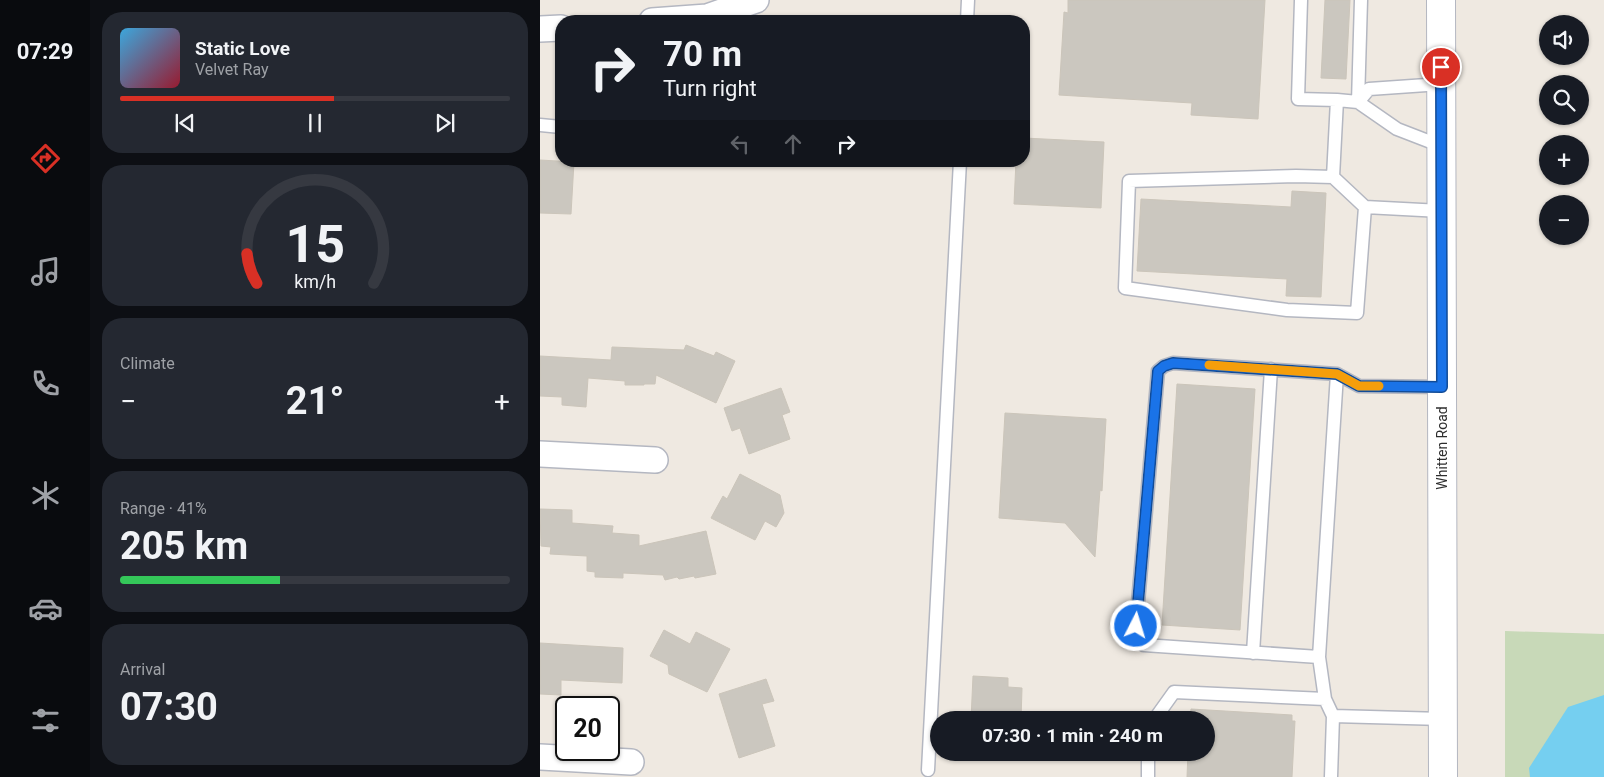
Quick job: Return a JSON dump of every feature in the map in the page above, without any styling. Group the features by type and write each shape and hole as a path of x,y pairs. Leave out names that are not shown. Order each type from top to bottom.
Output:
{"main road":[{"name":"Whitten Road","path":"1441,0 1443,777"}],"street":[{"path":"713,15 756,0"},
{"path":"540,28 555,28"},
{"path":"540,454 655,460"},
{"path":"540,757 631,762"}],"lane":[{"path":"967,15 968,0"},
{"path":"1301,0 1298,100 1358,102 1397,129 1441,146"},
{"path":"1358,102 1361,0"},
{"path":"1358,102 1369,89 1441,84"},
{"path":"1333,177 1337,100"},
{"path":"540,125 555,126"},
{"path":"928,770 960,167"},
{"path":"1365,207 1357,313 1287,310 1125,288 1130,181 1296,176 1333,177 1365,207 1441,211"},
{"path":"1319,657 1144,645 1140,638 1136,626 1158,371 1164,366 1173,363 1337,374 1359,386 1442,387"},
{"path":"1253,653 1271,369"},
{"path":"1331,777 1332,716 1325,699 1319,657 1337,374"},
{"path":"1160,711 1174,692 1325,699"},
{"path":"1332,716 1443,719"},
{"path":"1148,761 1148,777"}],"green space":[{"path":"1505,631 1604,634 1604,777 1505,777"}],"water":[{"path":"1604,695 1604,777 1530,777 1529,768 1568,707"}],"building":[{"path":"1068,0 1265,0 1258,119 1191,115 1192,103 1059,95 1064,12 1068,13"},
{"path":"1325,0 1350,0 1346,79 1321,78"},
{"path":"1030,138 1104,142 1101,208 1014,204 1016,167 1030,167"},
{"path":"540,160 555,161 555,167 574,167 571,214 540,213"},
{"path":"1292,191 1326,193 1321,297 1286,296 1287,279 1137,271 1141,199 1291,207"},
{"path":"686,345 714,356 716,352 735,361 716,403 656,375 655,384 644,385 625,385 625,381 588,378 586,407 562,405 562,397 540,396 540,356 611,360 612,347 684,350"},
{"path":"1177,384 1255,389 1240,630 1162,625"},
{"path":"781,388 790,412 782,415 790,439 749,454 740,428 732,431 724,408"},
{"path":"1005,413 1106,419 1102,491 1100,490 1095,557 1065,523 999,518"},
{"path":"740,474 780,495 784,513 776,527 765,521 755,540 711,518 723,496 727,499"},
{"path":"540,509 572,510 572,523 613,526 612,533 639,535 639,546 706,531 716,574 695,578 694,576 679,579 677,577 665,580 663,575 623,573 623,578 595,577 595,572 587,571 587,556 550,554 551,547 541,546"},
{"path":"664,630 690,644 696,632 730,649 707,692 669,674 668,665 650,656"},
{"path":"540,643 623,648 622,683 561,680 561,695 540,694"},
{"path":"973,676 1008,678 1008,687 1022,688 1021,711 971,711"},
{"path":"766,679 774,701 762,704 775,746 739,758 719,694"},
{"path":"1191,709 1292,715 1292,721 1295,721 1292,777 1187,777 1188,761 1215,761 1215,711 1191,711"}],"slow traffic":[{"path":"1209,365 1337,374 1359,386 1379,386"}],"route":[{"path":"1136,626 1158,371 1164,366 1173,363 1337,374 1359,386 1442,387 1441,67"}]}
